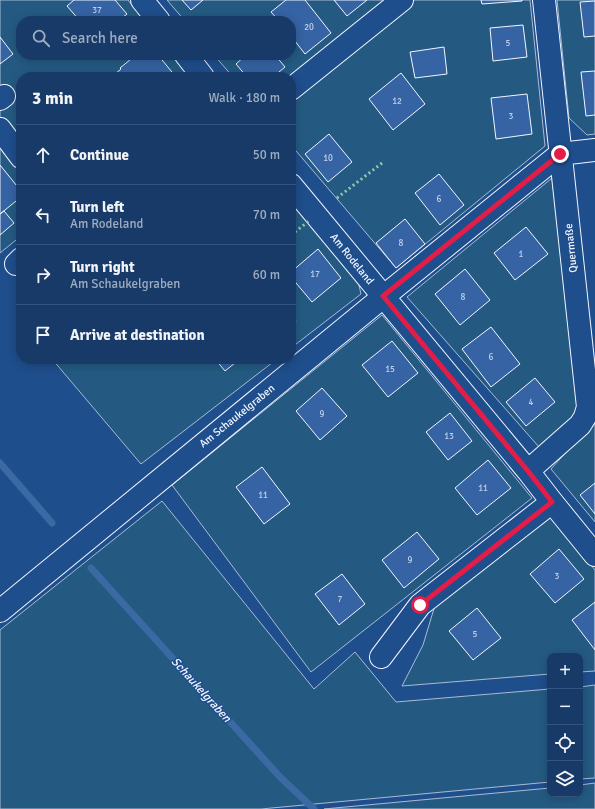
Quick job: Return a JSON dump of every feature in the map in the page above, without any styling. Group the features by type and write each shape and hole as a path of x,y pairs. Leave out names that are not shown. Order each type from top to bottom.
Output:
{"street":[{"path":"142,0 155,16"},
{"path":"296,85 402,0"},
{"name":"Quermaße","path":"528,471 580,425 585,417 588,407 544,0"},
{"path":"190,60 199,72"},
{"path":"0,129 16,150"},
{"path":"560,154 595,150"},
{"name":"Am Schaukelgraben","path":"0,611 383,296 560,154"},
{"name":"Am Rodeland","path":"296,191 528,471 595,555"},
{"path":"381,657 420,605 552,502"}],"shaded area":[{"path":"0,0 128,0 140,16 16,16 16,60 175,60 185,72 16,72 16,240 0,253"},
{"path":"167,0 530,0 545,146 396,268 296,151 296,72 229,72 218,60 296,60 296,16 181,16"},
{"path":"557,0 595,0 595,134 587,135 569,118"},
{"path":"552,178 580,410 539,447 407,297"},
{"path":"296,206 357,277 361,294 296,344"},
{"path":"382,315 532,498 311,672 172,485"},
{"path":"56,364 271,364 141,464"},
{"path":"595,420 595,522 551,469"},
{"path":"162,501 314,689 355,652 396,702 547,689 547,782 261,809 0,809 0,630"},
{"path":"552,516 595,570 595,671 583,672 583,653 547,653 547,674 402,686 423,645 436,602"},
{"path":"595,685 595,778 583,779 583,689 583,687"},
{"path":"595,783 595,809 324,809 547,788 547,797 583,797 583,785"}],"building":[{"path":"74,0 115,0 127,14 124,16 76,16 67,6"},
{"path":"182,0 203,0 191,10"},
{"path":"286,0 305,0 331,33 305,54 296,42 296,16 275,16 271,12"},
{"path":"334,0 367,0 347,16"},
{"path":"481,0 522,0 522,1 482,4"},
{"path":"595,1 595,36 584,37 580,2"},
{"path":"523,25 527,57 493,61 490,28"},
{"path":"0,37 13,54 0,64"},
{"path":"444,47 447,74 415,78 410,52"},
{"path":"130,60 162,60 172,72 117,72 121,69 120,68"},
{"path":"240,60 279,60 285,67 279,72 243,72 236,64"},
{"path":"595,71 595,115 586,116 581,72"},
{"path":"401,73 425,104 393,130 369,99"},
{"path":"527,94 532,134 496,139 491,98"},
{"path":"329,134 352,162 328,182 305,154"},
{"path":"0,165 16,185 16,201 0,214"},
{"path":"439,174 464,205 440,225 415,193"},
{"path":"4,211 14,223 0,235 0,214"},
{"path":"405,219 425,244 396,268 376,243"},
{"path":"526,227 548,254 515,280 494,253"},
{"path":"318,249 341,278 312,302 296,283 296,268"},
{"path":"465,269 490,300 460,325 435,294"},
{"path":"491,327 520,364 491,387 462,349"},
{"path":"392,341 418,373 388,397 362,365"},
{"path":"219,364 234,364 225,371"},
{"path":"535,378 555,402 526,426 506,402"},
{"path":"322,388 347,416 320,440 296,411"},
{"path":"450,413 472,441 448,460 426,432"},
{"path":"488,460 511,488 477,515 455,488"},
{"path":"262,467 290,504 264,524 236,487"},
{"path":"595,483 595,514 580,495"},
{"path":"417,532 439,559 404,588 382,560"},
{"path":"559,549 584,579 555,603 530,574"},
{"path":"342,574 365,604 339,625 315,594"},
{"path":"595,602 595,650 572,620"},
{"path":"477,608 501,638 473,660 449,631"}],"waterway":[{"name":"Schaukelgraben","path":"0,463 52,523"},
{"name":"Schaukelgraben","path":"91,568 280,777 314,809"}],"hedge":[{"path":"337,198 382,163"},
{"path":"296,231 309,221"}],"route":[{"path":"420,605 552,502 383,296 560,154"}]}
